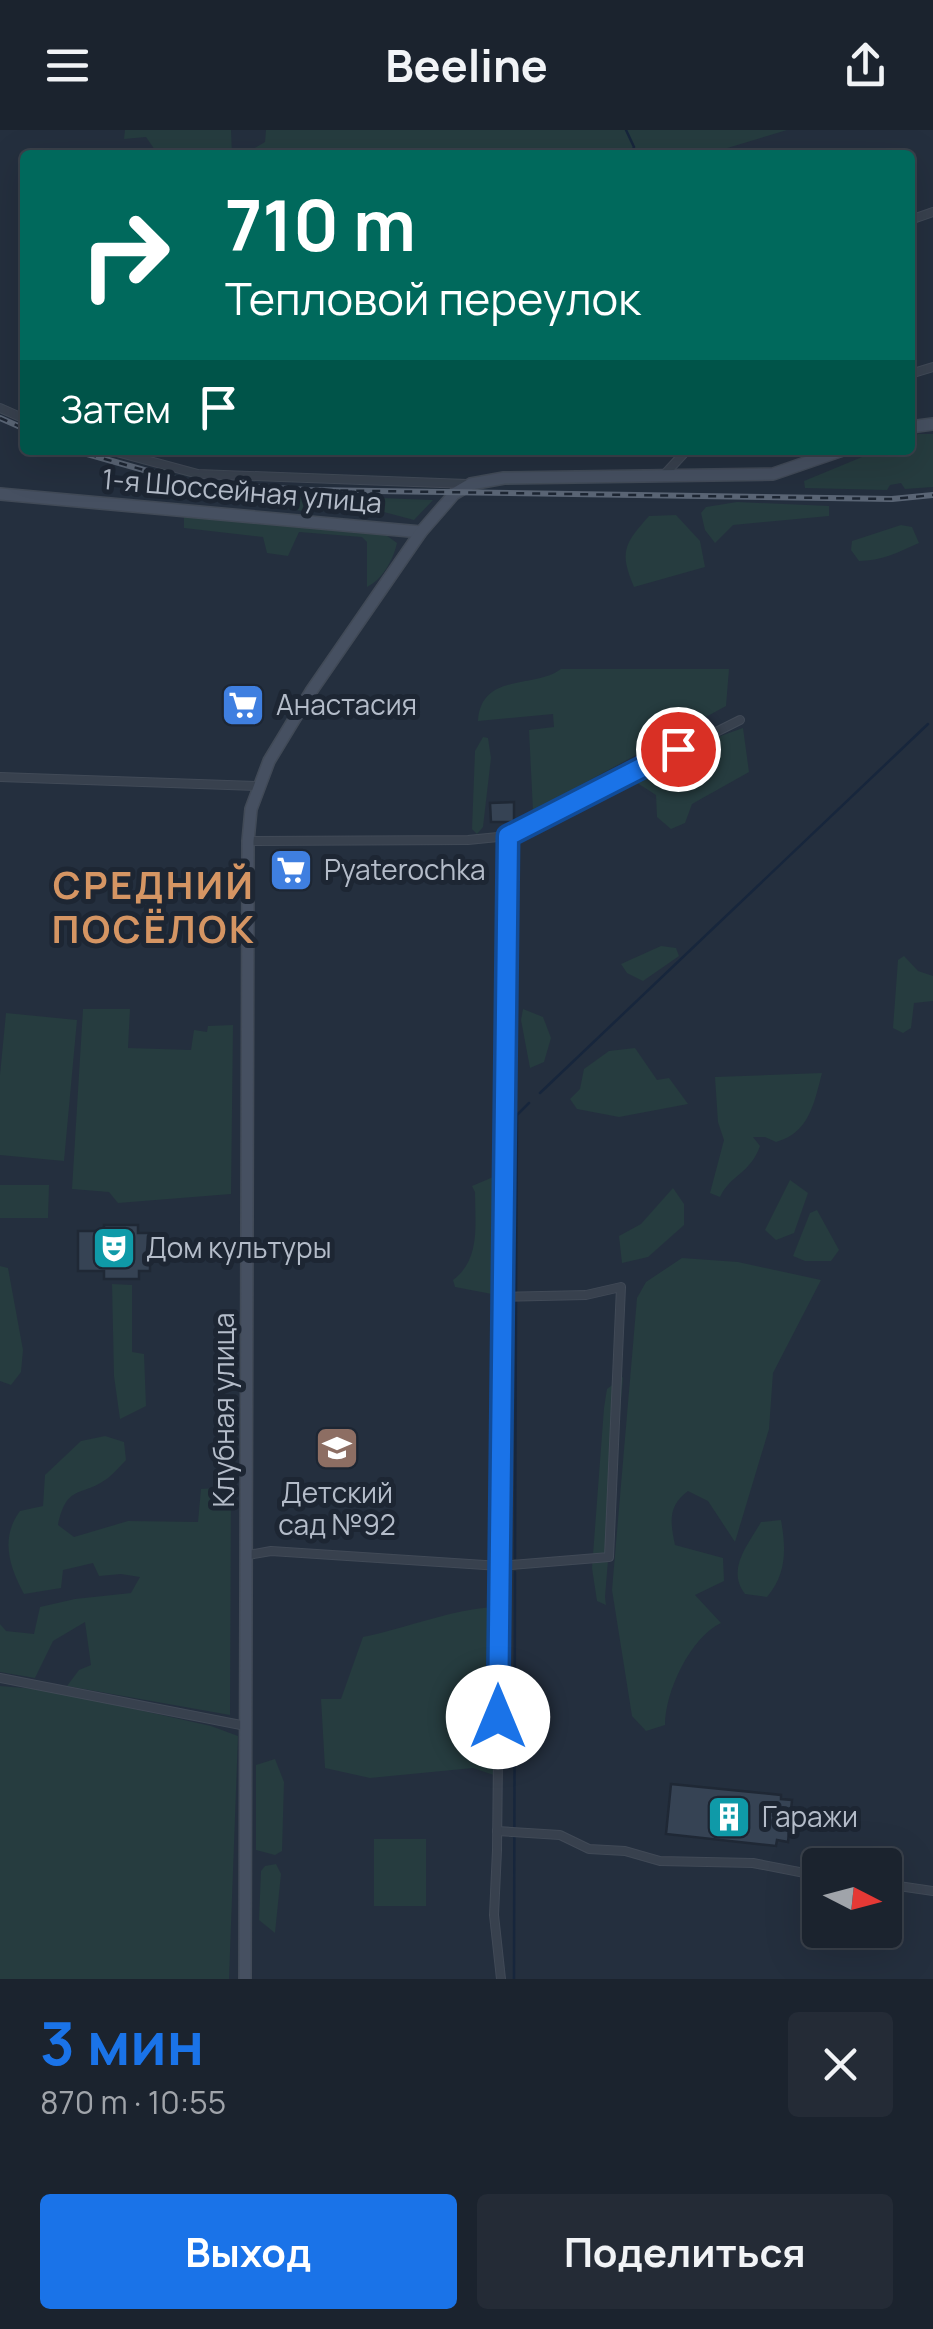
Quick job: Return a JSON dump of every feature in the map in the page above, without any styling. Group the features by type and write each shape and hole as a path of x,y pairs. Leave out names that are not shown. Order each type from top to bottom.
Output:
{"street":[{"path":"128,455 198,474 472,484 504,478 773,474 829,455"},
{"path":"663,476 682,455"},
{"path":"0,777 257,786 312,690 420,532 454,494 472,484"},
{"name":"1-я Шоссейная улица","path":"0,494 420,532"},
{"path":"248,841 468,840 508,836 740,720"},
{"name":"Клубная улица","path":"245,1979 248,841 257,786"},
{"path":"501,1979 494,1915 500,1831 508,836"},
{"path":"248,1554 271,1551 500,1566 608,1557 621,1287 586,1295 504,1297"},
{"path":"0,1678 246,1726"},
{"path":"500,1831 560,1834 590,1849 624,1852 651,1860 753,1863 802,1873"},
{"path":"902,1886 933,1890"}],"green space":[{"path":"125,130 231,130 232,150 155,150 146,137 124,139"},
{"path":"266,130 787,130 721,150 251,150 265,142"},
{"path":"933,434 933,487 905,489 901,483 890,485 887,490 805,488 804,481 867,455 915,455 915,435"},
{"path":"143,474 189,486 250,493 433,500 414,520 380,511 343,508 313,512 143,492"},
{"path":"737,502 829,506 829,516 733,525 715,543 705,530 701,513 706,507"},
{"path":"676,515 700,541 705,567 634,587 626,565 629,542 649,516"},
{"path":"184,517 386,535 397,543 386,568 367,587 367,542 362,537 299,532 288,556 267,553 263,537 184,528"},
{"path":"901,525 912,527 919,543 867,561 859,561 851,550 852,541"},
{"path":"561,669 729,669 726,706 533,811 529,730 554,727 553,714 478,721 481,706 499,688"},
{"path":"743,728 749,772 692,804 685,823 671,829 657,817 656,795 631,779 687,748"},
{"path":"483,737 488,738 491,758 483,827 477,834 472,829 475,751"},
{"path":"661,946 676,948 679,956 643,981 627,973 621,964"},
{"path":"904,956 918,971 933,976 933,1001 914,1003 911,1028 903,1033 893,1028 898,960"},
{"path":"83,1009 130,1009 128,1048 191,1050 194,1030 207,1032 208,1026 233,1025 231,1194 118,1203 109,1192 72,1189"},
{"path":"523,1009 543,1017 551,1038 544,1062 530,1068 521,1020"},
{"path":"6,1013 77,1020 64,1161 0,1155 0,1075"},
{"path":"635,1048 657,1080 669,1078 688,1104 619,1117 577,1109 570,1099 580,1089 584,1069 609,1051"},
{"path":"822,1073 813,1106 796,1132 776,1142 753,1137 760,1146 751,1163 720,1197 710,1193 724,1140 718,1122 715,1077"},
{"path":"498,1175 497,1295 455,1287 453,1280 462,1272 472,1251 476,1216 472,1186"},
{"path":"790,1180 808,1193 794,1233 776,1240 765,1230"},
{"path":"0,1185 49,1185 48,1218 0,1218"},
{"path":"673,1188 684,1204 684,1225 648,1257 622,1263 619,1236 641,1224"},
{"path":"817,1210 839,1250 831,1261 805,1261 793,1256 810,1213"},
{"path":"682,1258 738,1262 821,1280 773,1373 769,1429 735,1542 708,1501 688,1491 674,1508 675,1545 723,1558 724,1581 695,1595 721,1623 700,1640 682,1666 665,1725 646,1731 632,1716 612,1590 637,1298 646,1282"},
{"path":"0,1266 8,1268 23,1350 21,1372 11,1385 0,1381"},
{"path":"112,1284 132,1285 132,1352 144,1354 146,1406 120,1419 114,1376"},
{"path":"623,1377 606,1605 597,1601 592,1568 607,1389"},
{"path":"105,1436 124,1442 126,1460 108,1478 76,1493 66,1503 58,1525 74,1537 128,1521 198,1522 201,1489 231,1487 230,1715 67,1686 79,1670 91,1665 85,1622 53,1641 35,1678 0,1672 0,1624 6,1631 34,1634 40,1607 131,1593 140,1577 99,1576 93,1563 63,1570 61,1588 24,1594 11,1563 10,1531 20,1511 43,1506 45,1475 81,1441"},
{"path":"781,1520 784,1551 782,1570 774,1588 767,1597 745,1594 738,1566 745,1548 761,1522"},
{"path":"496,1607 494,1775 473,1768 370,1778 325,1768 321,1699 341,1699 363,1637 446,1615"},
{"path":"0,1686 49,1690 211,1726 238,1736 229,1979 0,1979"},
{"path":"275,1759 284,1782 282,1851 275,1855 256,1850 256,1765"},
{"path":"374,1839 426,1839 426,1906 374,1906"},
{"path":"276,1864 281,1874 275,1933 259,1920 261,1871"}],"building":[{"path":"514,802 514,822 491,822 490,803"},
{"name":"Дом культуры","path":"104,1225 138,1225 138,1233 150,1233 150,1271 139,1271 139,1279 104,1279 104,1271 78,1271 78,1231 104,1231"},
{"name":"Гаражи","path":"671,1784 781,1795 781,1799 792,1800 788,1842 777,1840 776,1846 666,1834"}],"waterway":[{"path":"626,130 633,150"},
{"path":"540,1093 928,724"},
{"path":"516,1291 517,1115 529,1103"},
{"path":"515,1558 516,1299"},
{"path":"514,1979 515,1572"}],"railway":[{"path":"0,418 20,427"},
{"path":"91,455 190,483 309,490 892,499 933,495"}],"place":[{"name":"Анастасия","path":"243,705"},
{"name":"Pyaterochka","path":"291,870"},
{"name":"Дом культуры","path":"114,1248"},
{"name":"Детский сад №92","path":"337,1448"},
{"name":"Гаражи","path":"729,1817"}],"district":[{"name":"СРЕДНИЙ ПОСЁЛОК","path":"154,908"}],"route":[{"path":"498,1717 508,836 678,749"}]}
